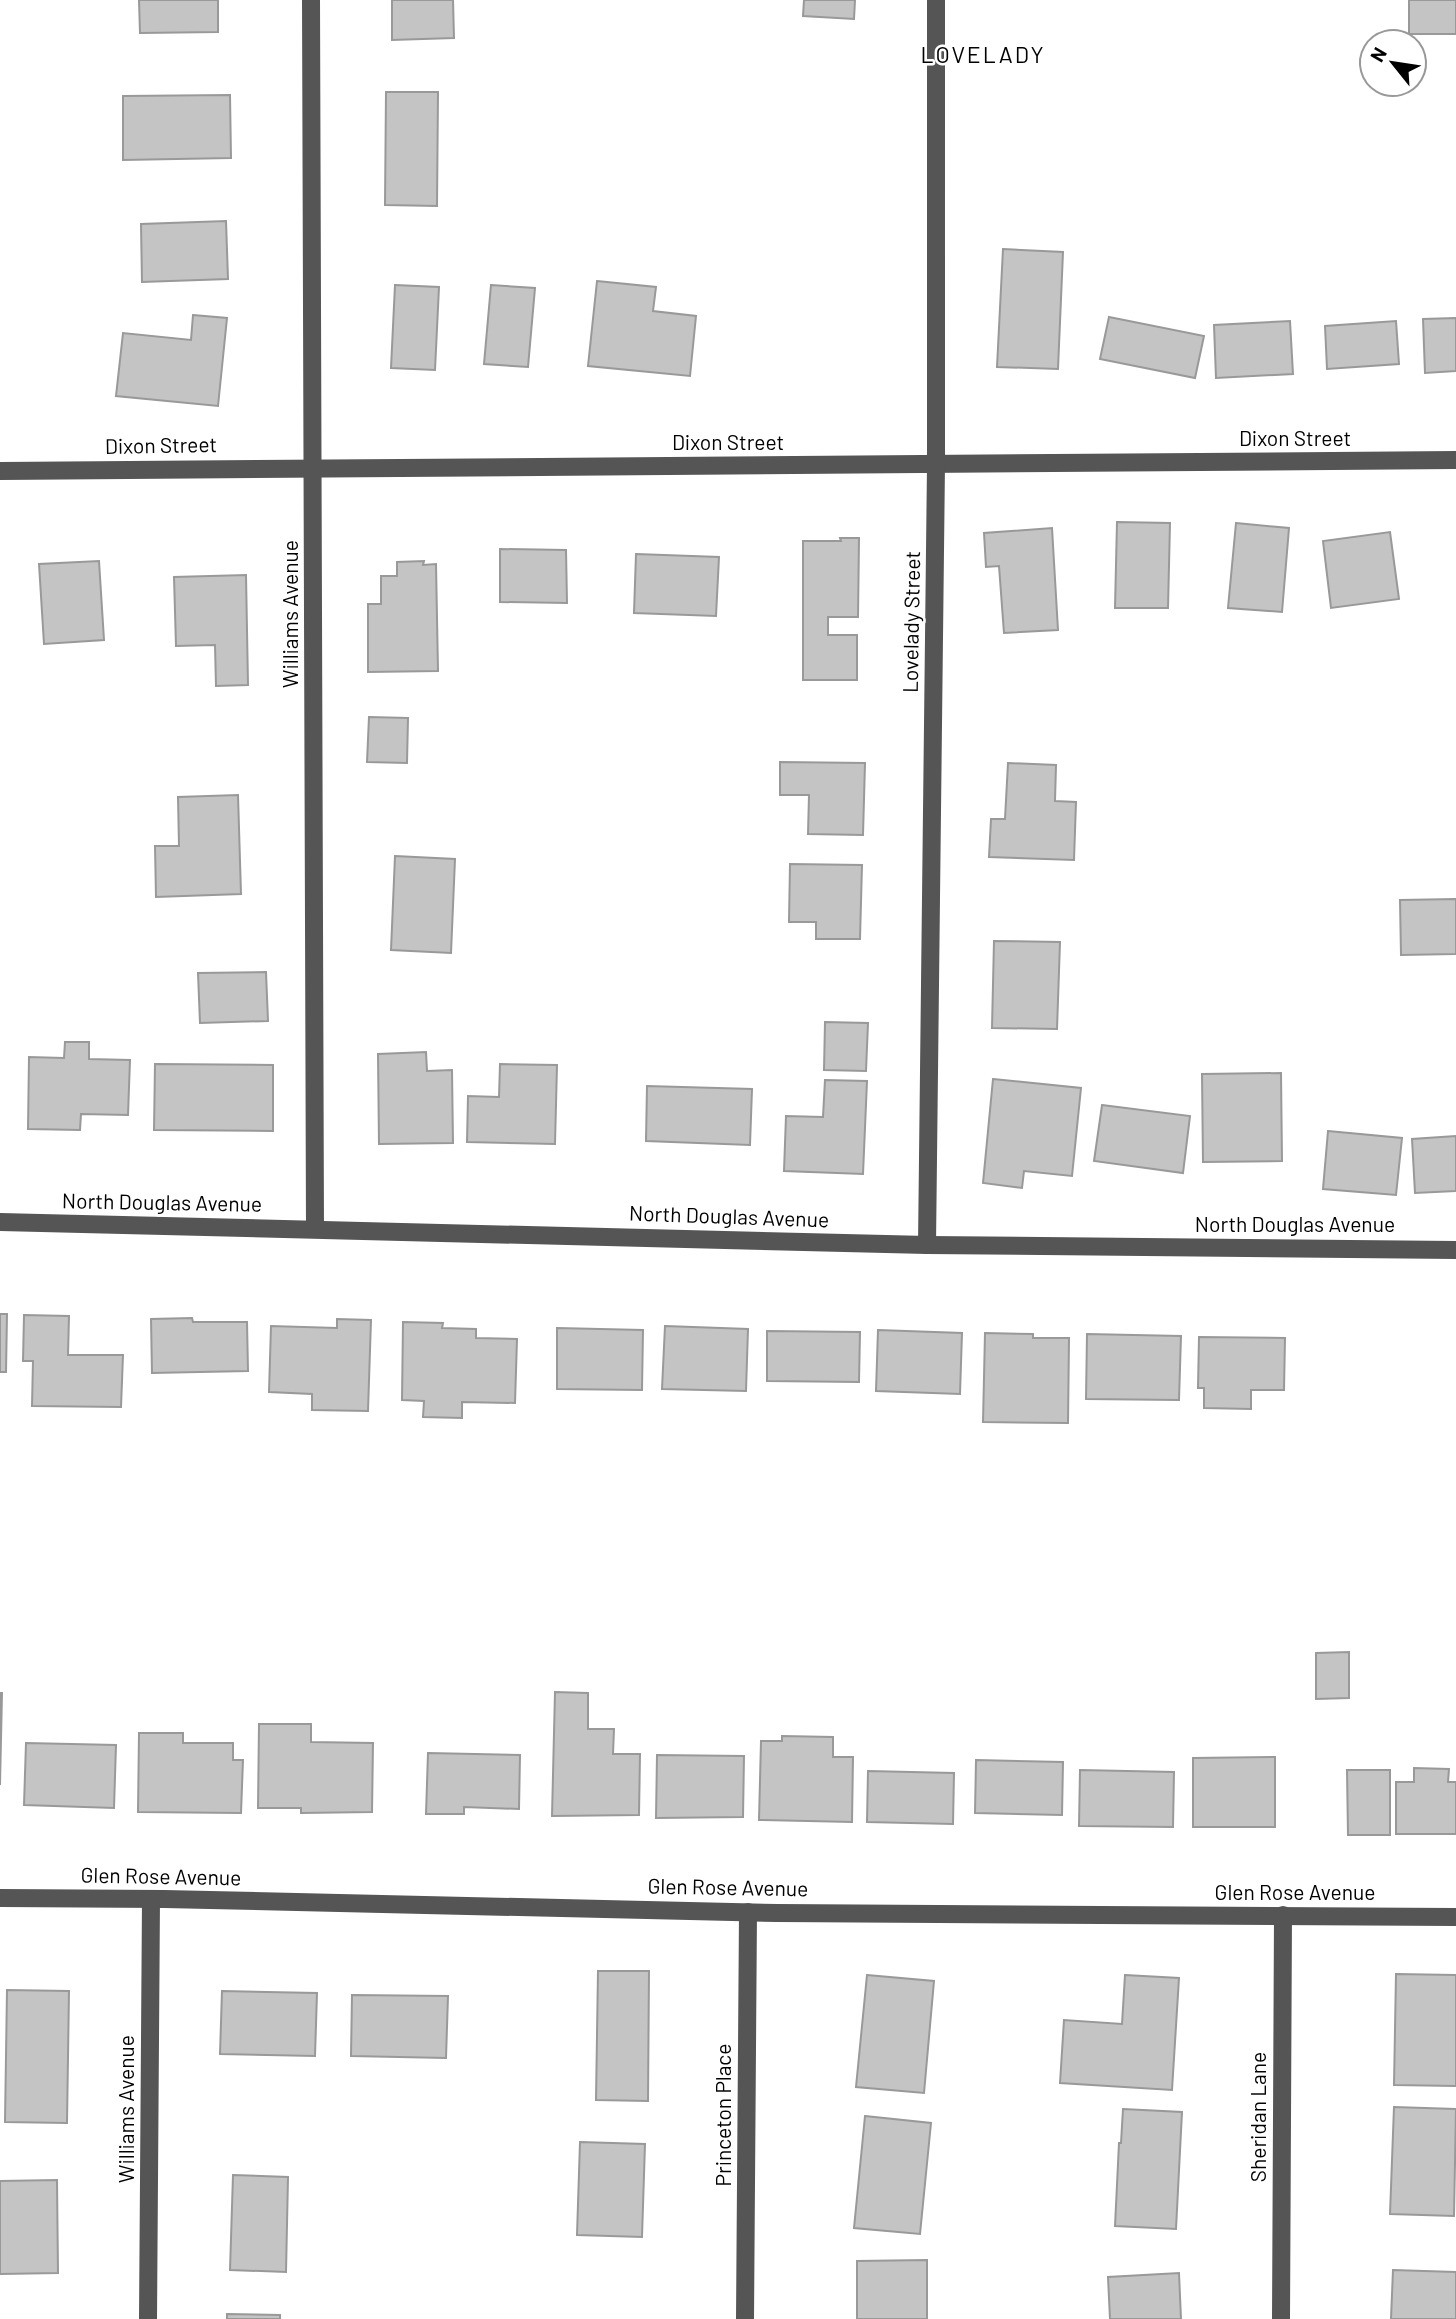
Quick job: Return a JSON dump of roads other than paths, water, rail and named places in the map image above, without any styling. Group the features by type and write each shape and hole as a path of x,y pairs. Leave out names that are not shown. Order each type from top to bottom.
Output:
{"street":[{"name":"Williams Avenue","path":"311,0 315,1229"},
{"name":"Lovelady Street","path":"927,1245 936,464 936,0"},
{"name":"Dixon Street","path":"0,471 1456,460"},
{"name":"North Douglas Avenue","path":"0,1222 927,1245 1456,1250"},
{"name":"Glen Rose Avenue","path":"0,1898 748,1912 1456,1917"},
{"name":"Williams Avenue","path":"148,2319 151,1899"},
{"name":"Princeton Place","path":"745,2319 748,1912"},
{"name":"Sheridan Lane","path":"1281,2319 1283,1916"}],"district":[{"name":"LOVELADY","path":"983,55"}]}
